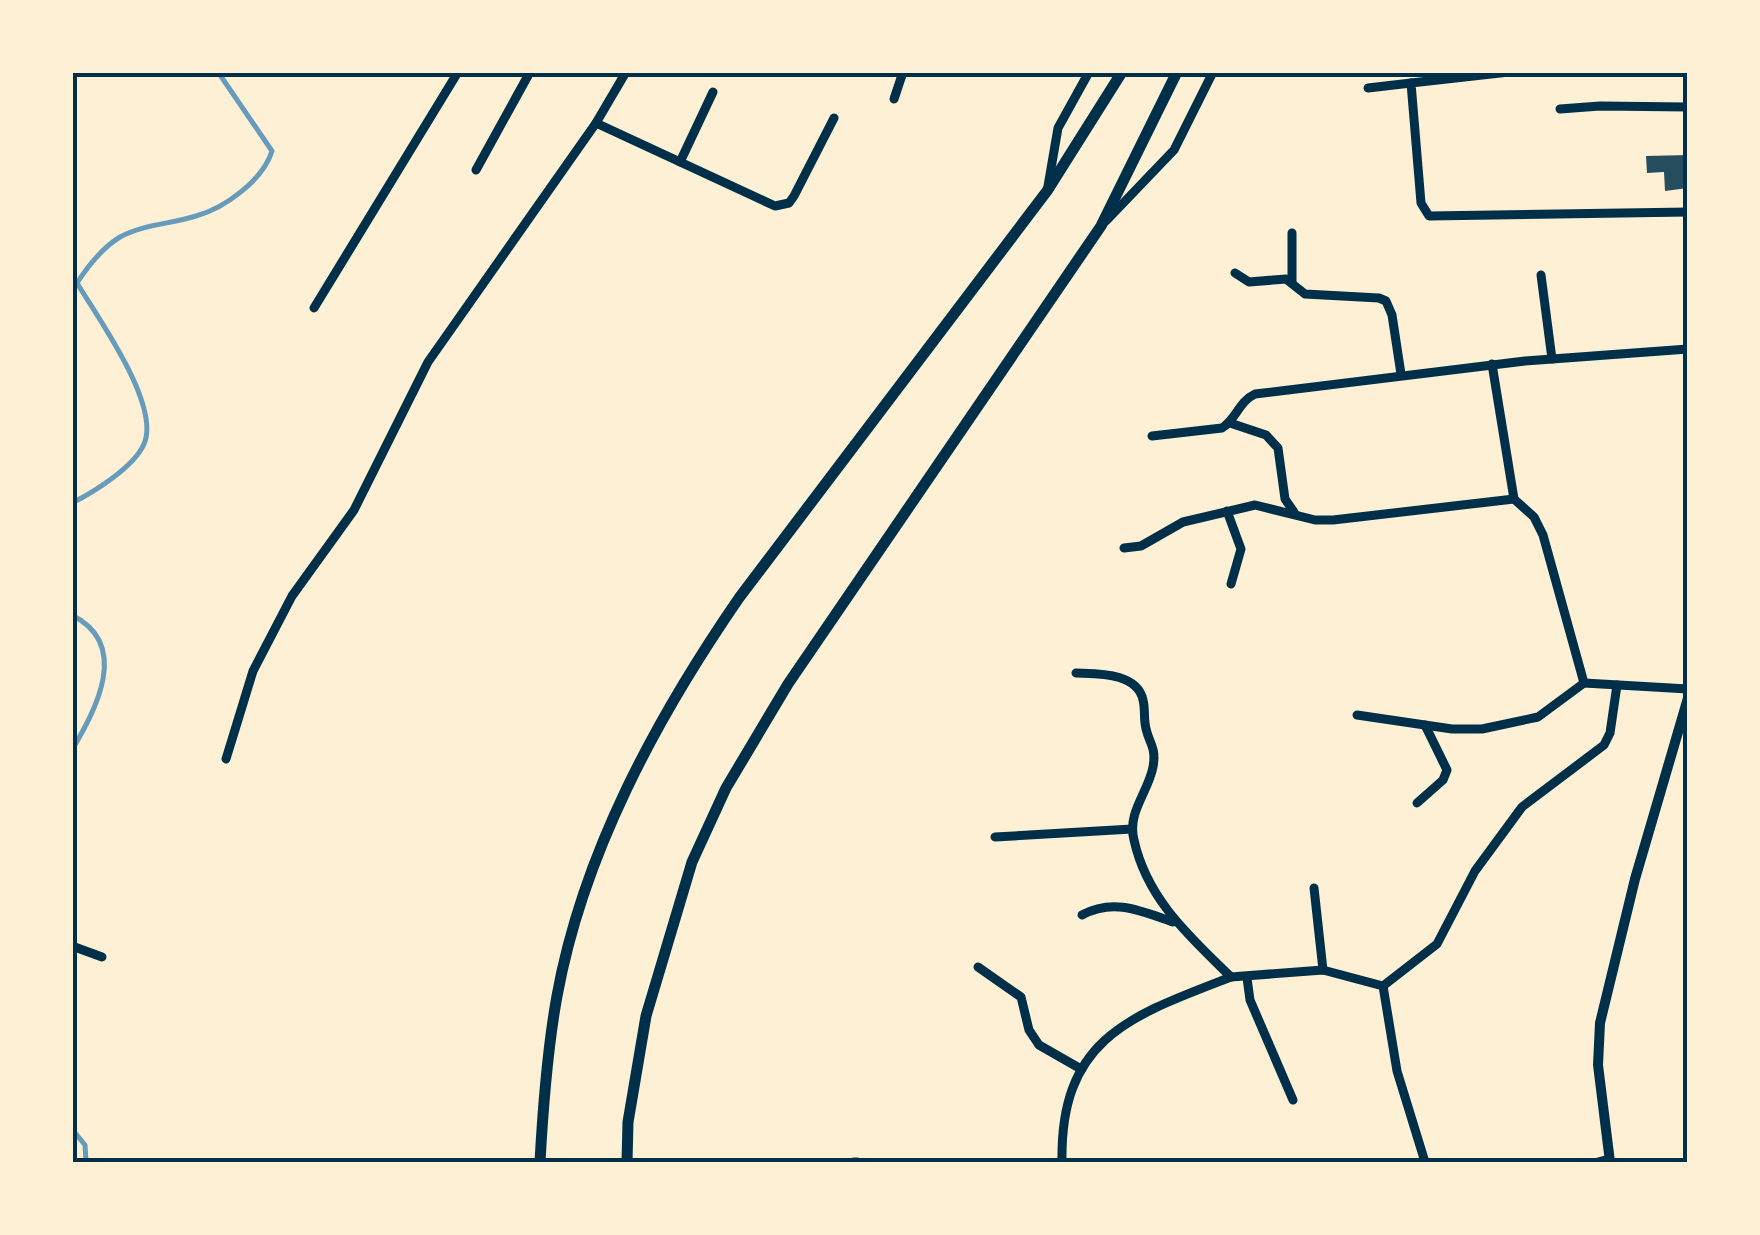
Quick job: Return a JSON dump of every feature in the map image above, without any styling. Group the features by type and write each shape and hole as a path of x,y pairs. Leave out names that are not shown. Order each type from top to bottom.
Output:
{"main road":[{"path":"540,1162 557,996 574,924 594,866 660,723 739,598 1047,190 1122,72"},
{"path":"628,1162 628,1122 646,1016 692,862 726,788 788,684 1100,226 1177,72"}],"street":[{"path":"314,308 458,72"},
{"path":"476,170 530,72"},
{"path":"226,758 253,671 292,596 354,510 428,362 596,123 626,72"},
{"path":"894,99 903,72"},
{"path":"1047,190 1058,128 1089,72"},
{"path":"1100,226 1174,150 1214,72"},
{"path":"1368,88 1509,72"},
{"path":"1411,83 1421,203 1429,216 1688,212"},
{"path":"680,162 713,92"},
{"path":"1560,109 1688,108"},
{"path":"596,123 782,206 794,196 834,118"},
{"path":"1292,233 1292,282"},
{"path":"1235,273 1249,282 1286,280 1305,294 1386,301 1392,315 1401,374"},
{"path":"1541,276 1552,359"},
{"path":"1230,423 1240,404 1255,394 1492,364 1688,349"},
{"path":"1492,364 1514,499 1534,517 1543,535 1584,683"},
{"path":"1152,436 1197,433 1230,423 1273,441 1278,448 1285,499 1295,514"},
{"path":"1124,548 1141,546 1183,522 1264,504 1315,520 1334,520 1514,499"},
{"path":"1227,511 1241,550 1231,584"},
{"path":"1076,673 1115,675 1130,683 1143,698 1145,728 1155,747 1153,770 1136,808 1132,828 1149,886 1176,923 1230,977"},
{"path":"1357,715 1482,729 1538,717 1584,683 1688,689"},
{"path":"1383,986 1437,944 1474,871 1522,807 1604,744 1610,733 1617,685"},
{"path":"1606,1161 1598,1065 1600,1023 1635,879 1688,698"},
{"path":"1417,802 1443,780 1447,770 1425,725"},
{"path":"995,837 1132,828"},
{"path":"1314,888 1322,970"},
{"path":"1082,915 1098,908 1125,905 1176,923"},
{"path":"72,946 102,957"},
{"path":"978,967 1021,998 1029,1030 1039,1045 1082,1068"},
{"path":"1062,1162 1066,1104 1082,1068 1100,1043 1119,1027 1156,1006 1230,977 1322,970 1383,986"},
{"path":"1247,978 1250,1000 1294,1100"},
{"path":"1383,986 1397,1071 1425,1162"}],"building":[{"path":"1688,155 1688,188 1665,191 1664,172 1647,173 1646,156"}],"waterway":[{"path":"72,503 102,486 132,461 144,444 147,427 144,407 125,362 77,283 107,246 120,237 196,216 230,200 252,182 272,151 218,72"},
{"path":"72,615 90,628 100,643 104,660 98,697 72,750"},
{"path":"72,1129 85,1145 86,1162"}]}
